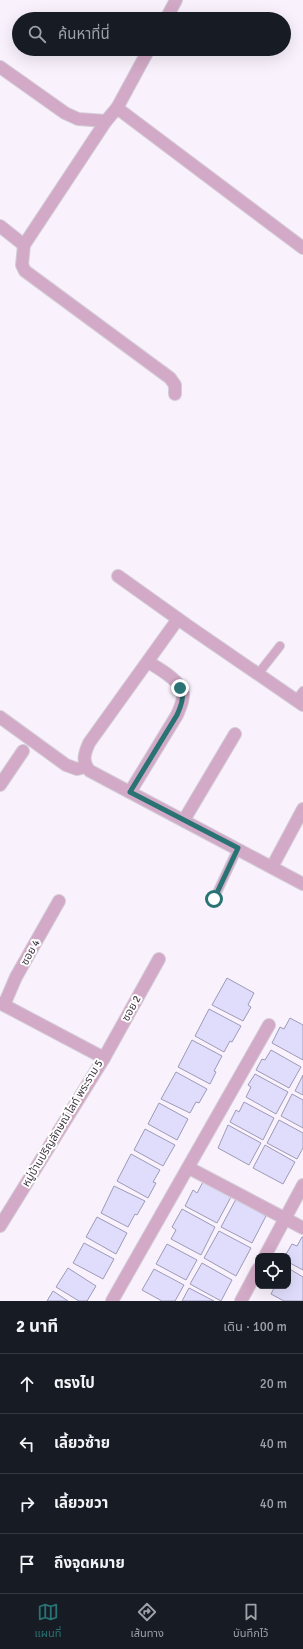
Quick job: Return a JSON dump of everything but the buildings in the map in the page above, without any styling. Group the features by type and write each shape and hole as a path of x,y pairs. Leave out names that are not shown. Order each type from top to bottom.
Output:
{"street":[{"path":"170,12 176,0"},
{"path":"145,56 117,108 106,121 24,245 21,260 26,271 170,378 175,385 175,394"},
{"path":"0,67 65,113 78,119 106,121"},
{"path":"117,108 303,248"},
{"path":"0,226 24,245"},
{"path":"118,576 258,674 301,698"},
{"path":"178,619 89,743 84,757 86,767 90,771 238,848 303,884"},
{"path":"130,792 177,715 182,703 183,693 177,683 148,662"},
{"path":"0,716 66,765 77,769 86,767"},
{"path":"184,820 235,734"},
{"path":"0,785 23,752"},
{"path":"272,867 303,809"},
{"name":"ซอย 4","path":"2,1004 59,901"},
{"name":"ซอย 2","path":"104,1058 159,959"},
{"name":"หมู่บ้านปริญลักษณ์ ไลท์ พระราม 5","path":"0,1226 104,1058 2,1004"},
{"path":"112,1301 269,1025"},
{"path":"189,1168 303,1228"},
{"path":"267,1253 303,1185"},
{"path":"241,1301 255,1275"}],"lane":[{"path":"258,674 280,646"},
{"path":"214,899 238,848"}],"route":[{"path":"180,688 183,693 182,703 177,715 130,792 238,848 214,899"}]}
